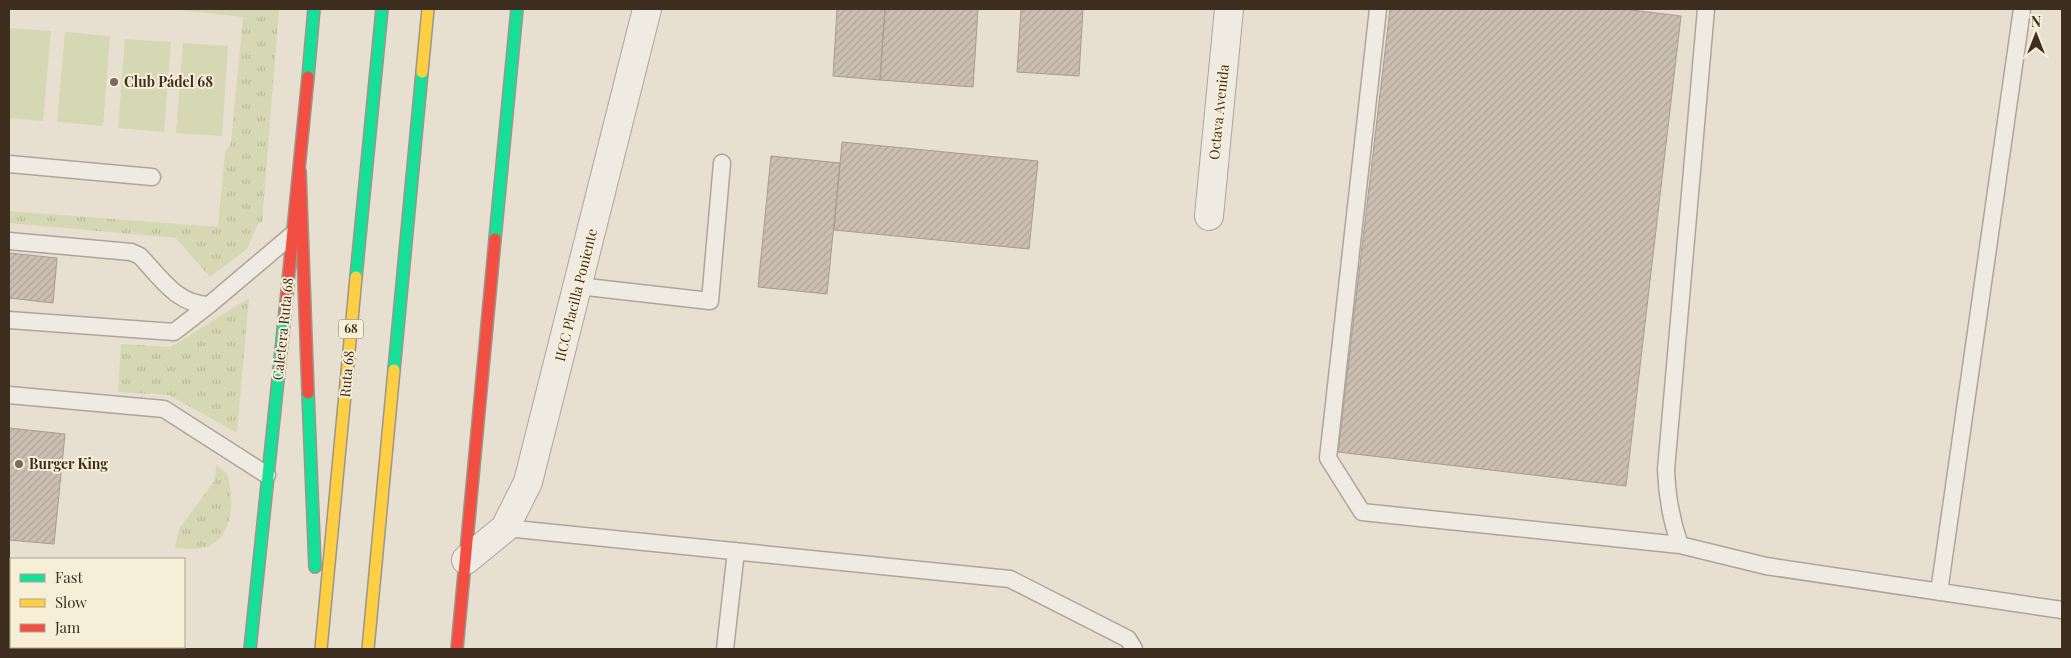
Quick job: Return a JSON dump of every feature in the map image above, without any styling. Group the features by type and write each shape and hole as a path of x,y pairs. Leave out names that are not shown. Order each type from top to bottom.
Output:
{"main road":[{"name":"Caletera Ruta 68","path":"250,649 300,171 314,9"},
{"name":"Ruta 68","path":"320,649 382,9"},
{"path":"368,649 428,9"},
{"path":"457,649 517,9"},
{"path":"300,171 315,584 320,649"}],"street":[{"name":"IICC Placilla Poniente","path":"466,560 505,528 528,482 647,9"},
{"name":"Octava Avenida","path":"1209,216 1229,9"}],"lane":[{"path":"1378,9 1328,458 1362,512 1680,545 1766,566 2062,610"},
{"path":"1680,545 1667,498 1666,470 1706,9"},
{"path":"1940,592 2022,9"},
{"path":"578,286 710,301 722,162"},
{"path":"9,164 152,177"},
{"path":"9,320 169,333 179,330 293,234"},
{"path":"9,242 131,252 140,256 179,297 198,305 209,305"},
{"path":"9,395 164,409 267,475"},
{"path":"505,528 1010,579 1128,639 1134,649"},
{"path":"724,649 736,551"}],"green space":[{"path":"171,9 279,9 262,222 258,224 247,249 210,277 176,238 9,223 9,211 218,227 225,152 231,143 243,17"},
{"path":"9,28 51,31 43,121 9,118"},
{"path":"65,32 110,36 103,126 57,122"},
{"path":"125,39 171,42 164,132 118,128"},
{"path":"183,43 228,46 222,136 176,133"},
{"path":"249,298 237,433 169,395 118,392 121,344 171,347"},
{"path":"216,465 226,473 229,479 231,513 226,529 222,536 205,548 175,548 179,529 215,480"}],"building":[{"path":"837,9 885,9 880,80 833,76"},
{"path":"885,9 978,9 973,87 880,80"},
{"path":"1021,9 1083,9 1079,76 1017,72"},
{"path":"1390,9 1623,9 1681,16 1626,486 1338,452"},
{"path":"842,142 1038,161 1029,249 834,230"},
{"path":"771,156 840,163 827,294 758,287"},
{"path":"9,253 57,258 53,303 9,298"},
{"path":"9,428 65,434 54,544 9,540"}],"traffic: fast":[{"path":"308,77 314,9"},
{"path":"356,277 382,9"},
{"path":"495,239 517,9"},
{"path":"394,370 422,72"},
{"path":"250,649 285,312"},
{"path":"308,393 315,567"}],"traffic: slow":[{"path":"422,72 428,9"},
{"path":"321,649 356,277"},
{"path":"368,649 394,370"}],"traffic: jam":[{"path":"285,312 308,77"},
{"path":"300,171 308,393"},
{"path":"457,649 495,239"}],"place":[{"name":"Club Pádel 68","path":"114,82"},
{"name":"Burger King","path":"19,464"}]}
